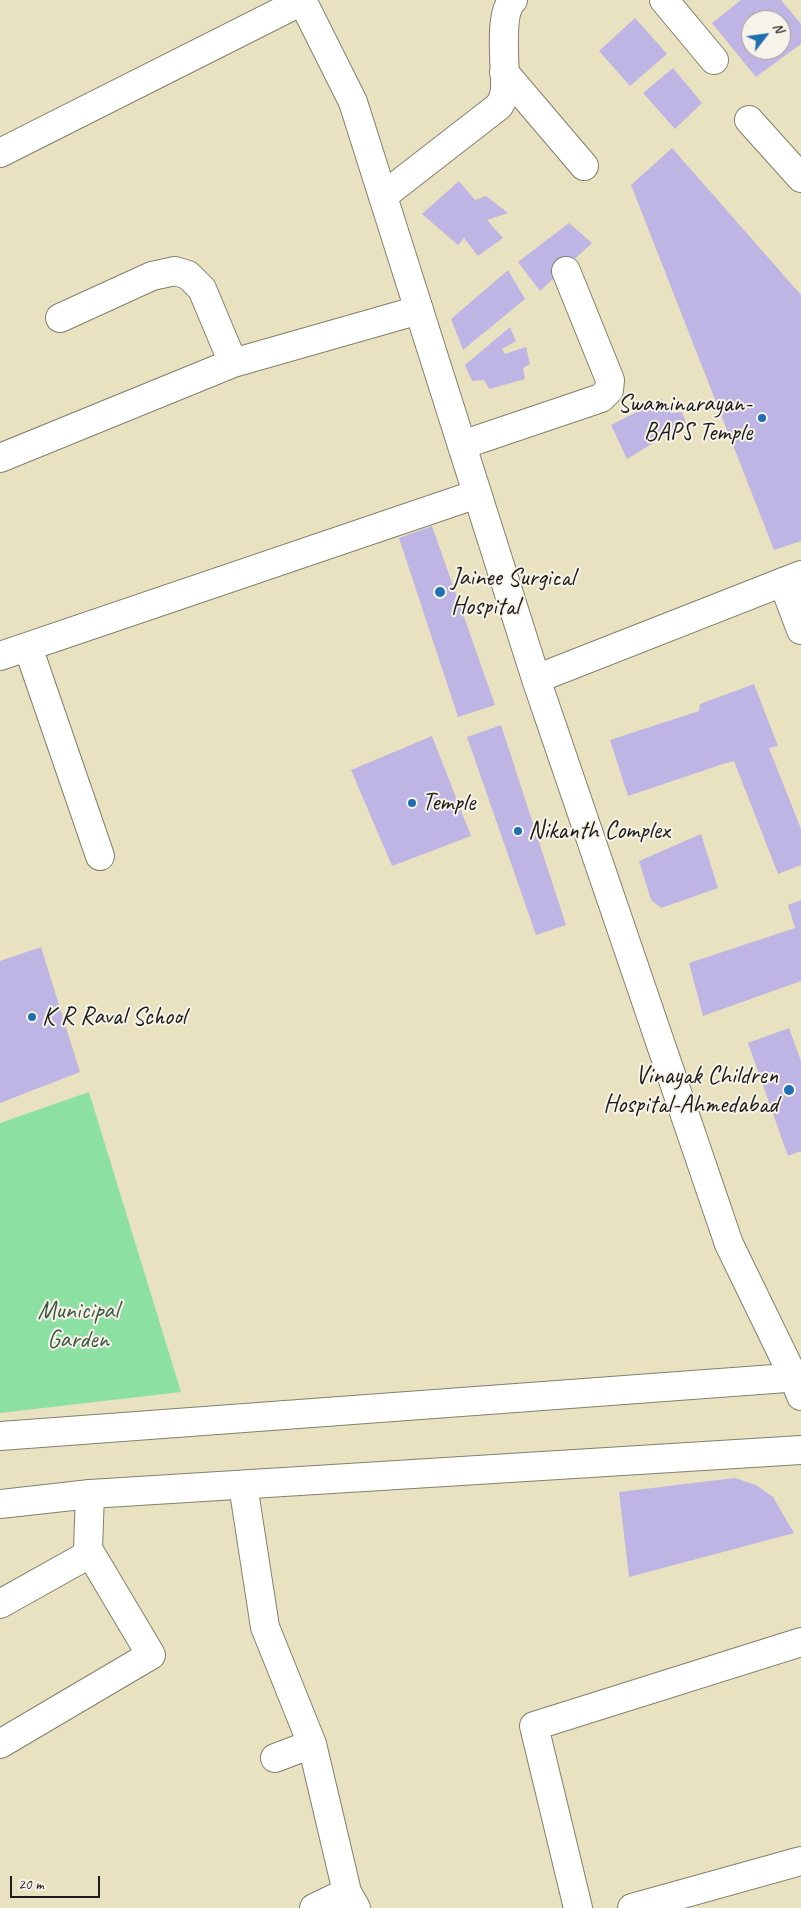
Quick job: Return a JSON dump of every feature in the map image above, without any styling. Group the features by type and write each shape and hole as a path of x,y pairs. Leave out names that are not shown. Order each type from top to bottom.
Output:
{"street":[{"path":"0,154 302,0 353,102 536,679 729,1244 799,1384 0,1436"},
{"path":"383,196 498,106 504,98 506,89 504,72 506,13 509,3 513,0"},
{"path":"664,0 714,60"},
{"path":"504,72 584,166"},
{"path":"749,120 799,171"},
{"path":"462,445 601,398 609,390 610,380 566,270"},
{"path":"60,318 152,276 175,271 188,275 202,289 234,363"},
{"path":"0,458 234,363 419,310"},
{"path":"0,656 477,494"},
{"path":"536,679 792,578 801,630"},
{"path":"28,647 100,856"},
{"path":"0,1504 90,1494 801,1450"},
{"path":"243,1485 265,1627 312,1744 351,1900 314,1908"},
{"path":"0,1604 84,1557 88,1548 90,1494"},
{"path":"0,1744 151,1654 88,1548"},
{"path":"578,1908 534,1726 801,1642"},
{"path":"275,1758 312,1744"},
{"path":"632,1908 801,1861"}],"green space":[{"name":"Municipal Garden","path":"89,1092 181,1392 0,1413 0,1123"}],"building":[{"path":"741,0 781,0 789,10 741,10 741,59 712,23"},
{"path":"791,12 801,24 801,44 791,51"},
{"path":"635,18 667,54 630,86 599,51"},
{"path":"742,60 779,60 756,77"},
{"path":"673,68 702,103 675,129 643,93"},
{"name":"Swaminarayan- BAPS Temple","path":"672,148 801,295 801,541 774,550 631,185"},
{"path":"459,181 475,200 486,196 508,213 487,220 503,238 478,256 464,238 458,245 422,214"},
{"path":"569,223 592,243 540,291 518,262"},
{"path":"508,270 525,299 463,350 451,319"},
{"path":"510,327 516,341 502,349 505,354 526,347 530,364 523,368 525,379 489,389 484,380 472,381 465,365"},
{"path":"662,399 672,413 682,412 686,423 627,459 611,425"},
{"path":"432,526 495,705 458,717 399,538"},
{"path":"754,684 778,746 769,748 801,829 801,865 778,874 734,761 628,796 610,740 699,711 700,704"},
{"name":"Nikanth Complex","path":"501,725 566,925 536,935 467,737"},
{"name":"Temple","path":"432,736 471,836 392,866 351,770"},
{"path":"701,834 718,888 661,908 651,900 639,861"},
{"path":"801,900 801,981 703,1016 689,963 795,928 788,905"},
{"name":"K R Raval School","path":"41,947 80,1072 0,1103 0,961"},
{"path":"789,1028 801,1061 801,1151 788,1156 748,1043"},
{"path":"735,1478 756,1485 773,1497 794,1533 629,1577 619,1492"}],"place":[{"name":"Swaminarayan- BAPS Temple","path":"762,418"},
{"name":"Jainee Surgical Hospital","path":"440,592"},
{"name":"Temple","path":"412,803"},
{"name":"Nikanth Complex","path":"518,831"},
{"name":"K R Raval School","path":"32,1017"},
{"name":"Vinayak Children Hospital-Ahmedabad","path":"789,1090"}]}
